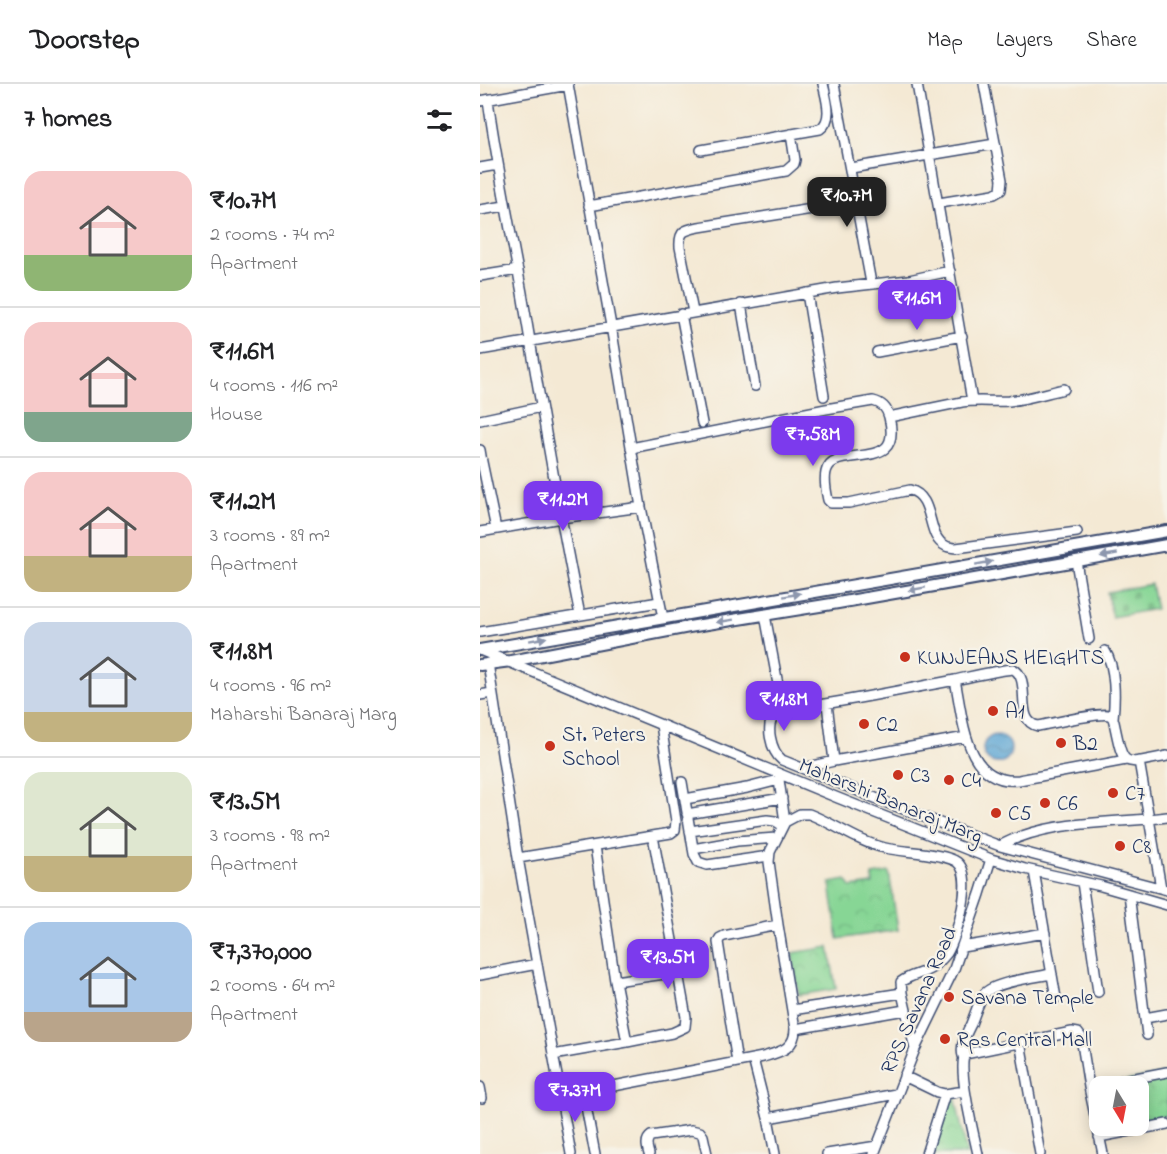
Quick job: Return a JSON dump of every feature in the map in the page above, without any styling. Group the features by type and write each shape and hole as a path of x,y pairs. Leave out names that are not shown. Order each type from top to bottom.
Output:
{"street":[{"path":"579,615 518,270 484,101 568,84 641,507 663,618"},
{"path":"701,150 820,129 828,121 823,84"},
{"path":"834,84 872,284"},
{"path":"917,84 972,400"},
{"path":"939,203 994,194 1000,190 1002,180 984,84"},
{"path":"589,206 786,171 795,160 791,134"},
{"path":"850,168 995,144"},
{"path":"480,168 497,165"},
{"path":"693,312 680,247 679,238 682,232 699,226 856,202"},
{"path":"480,210 505,206"},
{"path":"480,276 518,270"},
{"path":"480,350 681,314 837,288 909,280 950,271"},
{"path":"807,293 824,396"},
{"path":"741,304 755,386"},
{"path":"681,314 702,423"},
{"path":"877,352 962,336"},
{"path":"889,417 972,400 1024,399 1064,389"},
{"path":"631,448 826,409 879,402 884,406 889,417 890,444 877,453 839,459 831,464 827,468 826,490 831,503 849,502 910,490 918,492 923,498 936,535 947,547 956,548 1077,532"},
{"path":"480,420 541,407"},
{"path":"480,450 496,529"},
{"path":"480,532 641,507"},
{"path":"480,650 1167,531"},
{"path":"571,1154 518,858 492,693 484,664 511,662 689,627 1076,561 1167,548"},
{"path":"1076,561 1089,639"},
{"path":"480,632 659,602"},
{"path":"765,615 783,711"},
{"name":"Maharshi Banaraj Marg","path":"480,650 991,859 1167,905"},
{"path":"1106,651 1110,661 1115,693 1113,718 1121,754 1126,760"},
{"path":"1113,718 1099,715 1033,725 1026,718 1021,678 1018,671 1013,669 783,711 771,720 770,729 772,746 782,760 890,804 1000,846 1164,889 1138,762"},
{"path":"955,680 969,746 984,769 994,777 1019,780 1126,760 1138,762 1167,756"},
{"path":"480,695 492,693"},
{"path":"827,704 834,761"},
{"path":"518,858 671,833 675,830 661,724"},
{"path":"803,768 966,736"},
{"path":"685,799 778,780 784,824"},
{"path":"682,782 693,849 698,862 706,865 770,856"},
{"path":"687,814 782,798"},
{"path":"595,1154 584,1096 588,1091 753,1059 778,1052 792,1044 795,1029 769,862 770,852 784,824 800,814 809,814 883,848 951,858 960,865 964,873 964,897 958,926 946,954 930,970 901,982 915,1049"},
{"path":"1000,846 1013,838 1042,830 1167,817"},
{"path":"690,831 767,820 784,824"},
{"path":"553,1055 672,1033 685,1027 686,1017 679,972 653,836"},
{"path":"693,849 737,841 776,838"},
{"path":"595,846 615,981 627,1042"},
{"name":"RPS Savana Road","path":"875,1150 915,1049 954,969 991,859"},
{"path":"1034,871 1056,998"},
{"path":"1082,882 1098,992"},
{"path":"1129,894 1147,1035"},
{"path":"737,1062 717,942 724,936 778,925"},
{"path":"962,947 1045,933"},
{"path":"480,975 537,964"},
{"path":"615,981 679,972"},
{"path":"978,1154 965,1091 962,1050 965,1038 980,1002 992,987 1052,974"},
{"path":"792,1010 902,993"},
{"path":"795,1029 906,1010"},
{"path":"1145,1018 1167,1014"},
{"path":"963,1056 966,1053 1020,1042 1072,1032 1078,1033 1081,1037 1089,1087"},
{"path":"1020,1042 1041,1154"},
{"path":"753,1059 775,1154"},
{"path":"1146,1076 1167,1072"},
{"path":"904,1076 945,1094 965,1091"},
{"path":"480,1087 482,1098"},
{"path":"768,1118 896,1094"},
{"path":"926,1154 945,1094"},
{"path":"1102,1154 1099,1137 1167,1124"},
{"path":"649,1154 647,1142 651,1136 691,1130 700,1132 703,1136 707,1154"},
{"path":"827,1154 875,1150"}],"green space":[{"path":"1151,584 1156,609 1112,617 1107,592"},
{"path":"889,872 898,930 838,939 830,883 846,880 851,887 873,884 872,875"},
{"path":"829,947 836,989 799,995 792,953"},
{"path":"1167,1073 1167,1116 1149,1119 1149,1076"},
{"path":"954,1091 967,1154 930,1154"}],"water":[{"path":"997,735 1007,739 1011,749 1007,759 997,763 987,759 983,749 987,739"}],"place":[{"name":"KUNJEANS HEIGHTS","path":"905,657"},
{"name":"A1","path":"993,711"},
{"name":"C2","path":"864,724"},
{"name":"B2","path":"1061,743"},
{"name":"St. Peters School","path":"550,746"},
{"name":"C3","path":"898,775"},
{"name":"C4","path":"949,780"},
{"name":"C7","path":"1113,793"},
{"name":"C6","path":"1045,803"},
{"name":"C5","path":"996,813"},
{"name":"C8","path":"1120,846"},
{"name":"Savana Temple","path":"949,997"},
{"name":"Rps Central Mall","path":"945,1039"}]}
